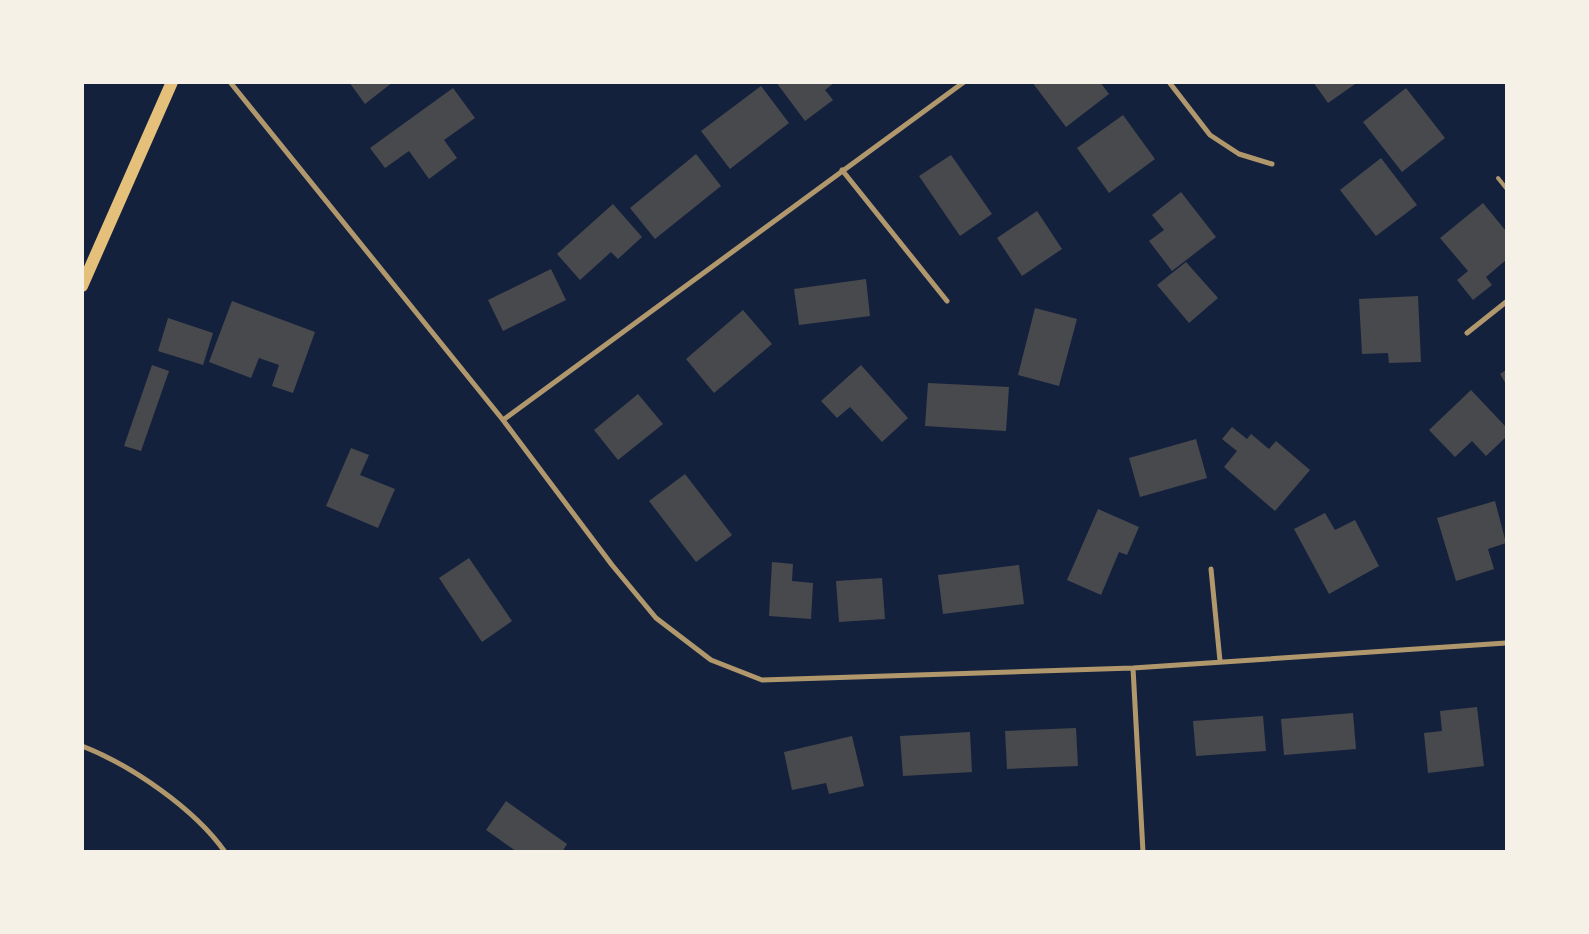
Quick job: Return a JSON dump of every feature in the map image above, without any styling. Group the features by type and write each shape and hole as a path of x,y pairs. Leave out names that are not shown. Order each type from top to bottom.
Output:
{"main road":[{"path":"82,286 172,82"}],"street":[{"path":"502,420 964,82"},
{"path":"1169,82 1210,136 1239,154 1272,164"},
{"path":"233,84 502,420 612,565 656,618 711,660 762,680 1133,668 1506,643"},
{"path":"842,170 947,301"},
{"path":"1467,333 1506,302"},
{"path":"1211,569 1220,661"},
{"path":"1133,668 1143,852"},
{"path":"82,746 101,754 142,777 199,821 225,852"}],"lane":[{"path":"1498,178 1506,188"}],"building":[{"path":"349,82 393,82 365,104"},
{"path":"776,82 835,82 825,90 833,100 805,121"},
{"path":"1032,82 1100,82 1109,94 1066,127"},
{"path":"1313,82 1358,82 1328,103"},
{"path":"761,86 789,123 730,169 701,131"},
{"path":"453,88 475,118 444,140 457,158 429,179 409,151 385,168 370,148"},
{"path":"1406,88 1445,138 1402,172 1363,122"},
{"path":"1123,115 1155,159 1109,193 1077,148"},
{"path":"696,154 721,186 655,239 630,208"},
{"path":"951,155 992,214 960,236 919,176"},
{"path":"1381,158 1417,205 1376,236 1340,190"},
{"path":"1181,192 1216,237 1172,271 1149,241 1164,230 1152,215"},
{"path":"1483,203 1506,231 1506,260 1486,277 1492,285 1473,300 1457,280 1468,271 1440,238"},
{"path":"613,204 642,237 618,259 611,252 580,280 557,254"},
{"path":"1037,211 1062,249 1022,276 997,238"},
{"path":"1186,262 1218,298 1189,323 1157,285"},
{"path":"551,269 566,300 503,331 488,300"},
{"path":"866,279 870,316 799,325 794,289"},
{"path":"1418,296 1421,362 1389,363 1388,353 1362,354 1359,299"},
{"path":"232,301 315,332 293,393 272,386 279,365 259,358 251,378 209,362"},
{"path":"1035,308 1077,319 1059,386 1018,375"},
{"path":"743,310 772,344 714,393 686,359"},
{"path":"168,318 213,333 203,365 158,351"},
{"path":"152,365 169,371 141,451 124,446"},
{"path":"861,365 908,418 882,442 850,407 837,418 821,401"},
{"path":"1506,370 1506,384 1500,374"},
{"path":"928,383 1009,387 1006,431 925,426"},
{"path":"1471,390 1506,427 1506,437 1486,456 1472,441 1455,457 1429,430"},
{"path":"638,394 663,424 618,460 594,430"},
{"path":"1232,427 1247,439 1251,434 1269,449 1276,441 1310,470 1275,511 1224,467 1237,451 1222,439"},
{"path":"1196,439 1207,478 1140,497 1129,458"},
{"path":"351,448 369,455 360,475 395,489 378,528 326,506"},
{"path":"685,474 732,535 696,562 649,501"},
{"path":"1495,501 1506,543 1488,549 1494,569 1456,581 1437,518"},
{"path":"1098,509 1139,527 1127,555 1119,552 1101,595 1067,580"},
{"path":"1325,513 1335,530 1355,520 1379,566 1329,594 1294,529"},
{"path":"469,558 512,621 482,642 439,578"},
{"path":"772,562 793,564 792,581 813,583 811,619 769,616"},
{"path":"1019,565 1024,604 943,614 938,575"},
{"path":"882,578 885,619 839,622 836,581"},
{"path":"1477,707 1484,766 1428,773 1424,733 1442,731 1440,711"},
{"path":"1353,713 1356,749 1284,755 1281,719"},
{"path":"1263,716 1266,751 1196,756 1193,721"},
{"path":"1076,728 1078,766 1007,769 1005,731"},
{"path":"970,732 972,772 903,776 900,736"},
{"path":"852,736 864,786 829,794 826,783 792,790 784,752"},
{"path":"506,801 567,844 562,852 517,852 486,830"}]}
